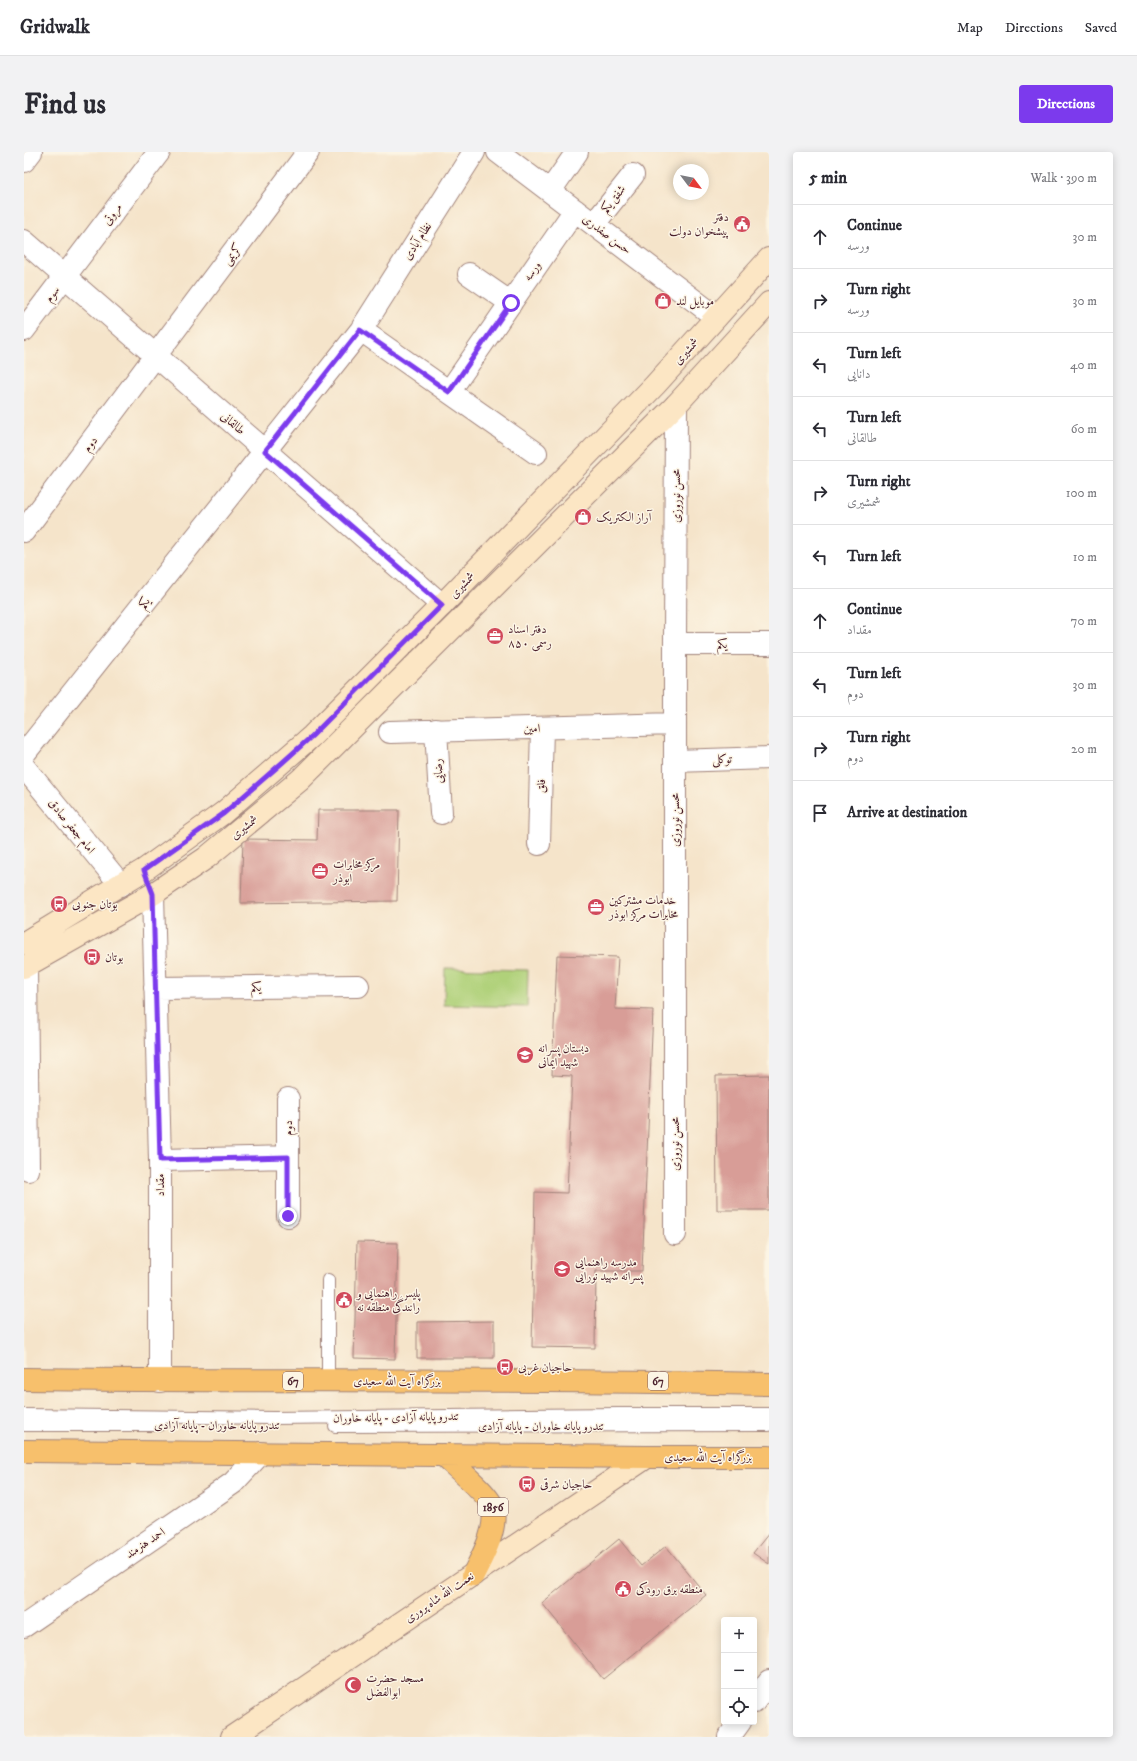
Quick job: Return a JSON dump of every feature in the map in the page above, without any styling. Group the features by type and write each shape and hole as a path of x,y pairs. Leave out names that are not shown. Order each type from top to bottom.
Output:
{"highway":[{"name":"بزرگراه آیت الله سعیدی","path":"24,1379 160,1381 647,1381 769,1384"},
{"name":"بزرگراه آیت الله سعیدی","path":"24,1451 647,1458 769,1457"},
{"name":"1856","path":"443,1455 479,1488 493,1507 493,1526 486,1548 473,1575"}],"main road":[{"name":"شمشیری","path":"24,943 121,885 223,814 312,736 442,605 655,385 769,259"},
{"name":"شمشیری","path":"25,965 153,894 206,858 295,785 460,623 676,405 769,303"},
{"path":"716,317 740,336"},
{"path":"655,385 676,405"},
{"path":"442,605 460,623"},
{"path":"144,870 153,894"},
{"path":"121,885 132,905"},
{"name":"نعمت الله شاه پروری","path":"232,1737 647,1458"}],"street":[{"path":"24,161 31,152"},
{"name":"مروتی","path":"65,276 159,152"},
{"name":"کریمی","path":"156,356 308,152"},
{"name":"نظام آبادی","path":"265,451 360,330 474,152"},
{"name":"حسن صفدری","path":"498,152 716,317"},
{"path":"550,191 577,152"},
{"name":"شفق یکم","path":"594,224 633,174"},
{"name":"ورسه","path":"449,392 575,210"},
{"name":"طالقانی","path":"24,241 442,605"},
{"path":"469,274 511,303"},
{"name":"سوم","path":"24,330 65,276"},
{"path":"360,330 536,453"},
{"name":"دوم","path":"24,532 156,356"},
{"name":"محسن نوروزی","path":"675,1234 676,405"},
{"name":"یکم","path":"24,754 265,451"},
{"name":"یکم","path":"675,644 769,644"},
{"name":"امین","path":"390,732 675,724"},
{"name":"فلق","path":"539,844 542,728"},
{"name":"رضایی","path":"436,730 441,813"},
{"name":"توکلی","path":"675,761 769,758"},
{"name":"امام جعفر صادق","path":"24,767 121,885"},
{"name":"مقداد","path":"153,894 154,988 160,1160 160,1381"},
{"path":"25,965 28,1170"},
{"name":"یکم","path":"154,988 358,986"},
{"name":"دوم","path":"288,1099 288,1216"},
{"path":"160,1160 288,1157"},
{"name":"احمد هنرمند","path":"24,1626 233,1483 261,1453"},
{"path":"757,1698 769,1681"},
{"path":"729,1737 738,1725"}],"lane":[{"path":"328,1280 328,1381"},
{"name":"تندرو پایانه آزادی - پایانه خاوران","path":"24,1415 274,1418 619,1414 769,1414"},
{"name":"تندرو پایانه خاوران - پایانه آزادی","path":"24,1425 769,1425"}],"green space":[{"path":"445,968 528,970 527,1007 444,1005"}],"building":[{"name":"مرکز مخابرات ابوذر","path":"318,810 399,810 397,901 241,903 243,839 317,840"},
{"path":"557,955 618,957 615,1009 653,1010 642,1271 596,1271 595,1348 532,1347 535,1192 567,1193 572,1076 552,1075"},
{"path":"769,1075 769,1210 717,1210 716,1076"},
{"path":"357,1242 398,1243 395,1359 354,1358"},
{"path":"494,1321 494,1358 417,1358 417,1322"},
{"path":"769,1533 769,1564 753,1553"},
{"path":"619,1539 641,1566 666,1546 706,1595 603,1679 542,1603"}],"place":[{"name":"دفتر پیشخوان دولت","path":"742,224"},
{"name":"موبایل لند","path":"663,301"},
{"name":"آراز الکتریک","path":"583,517"},
{"name":"دفتر اسناد رسمی ۸۵۰","path":"495,636"},
{"name":"مرکز مخابرات ابوذر","path":"320,871"},
{"name":"بوتان جنوبی","path":"59,904"},
{"name":"خدمات مشترکین مخابرات مرکز ابوذر","path":"596,907"},
{"name":"بوتان","path":"92,957"},
{"name":"دبستان پسرانه شهید ایمانی","path":"525,1055"},
{"name":"مدرسه راهنمایی پسرانه شهید نورایی","path":"562,1269"},
{"name":"پلیس راهنمایی و رانندگی منطقه نه","path":"344,1300"},
{"name":"حاجیان غربی","path":"505,1367"},
{"name":"حاجیان شرقی","path":"527,1484"},
{"name":"منطقه برق رودکی","path":"623,1589"},
{"name":"مسجد حضرت ابوالفضل","path":"353,1685"}],"route":[{"path":"288,1216 288,1157 160,1160 154,988 153,894 144,870 223,814 283,762 312,736 442,605 265,451 360,330 449,392 511,303"}]}
